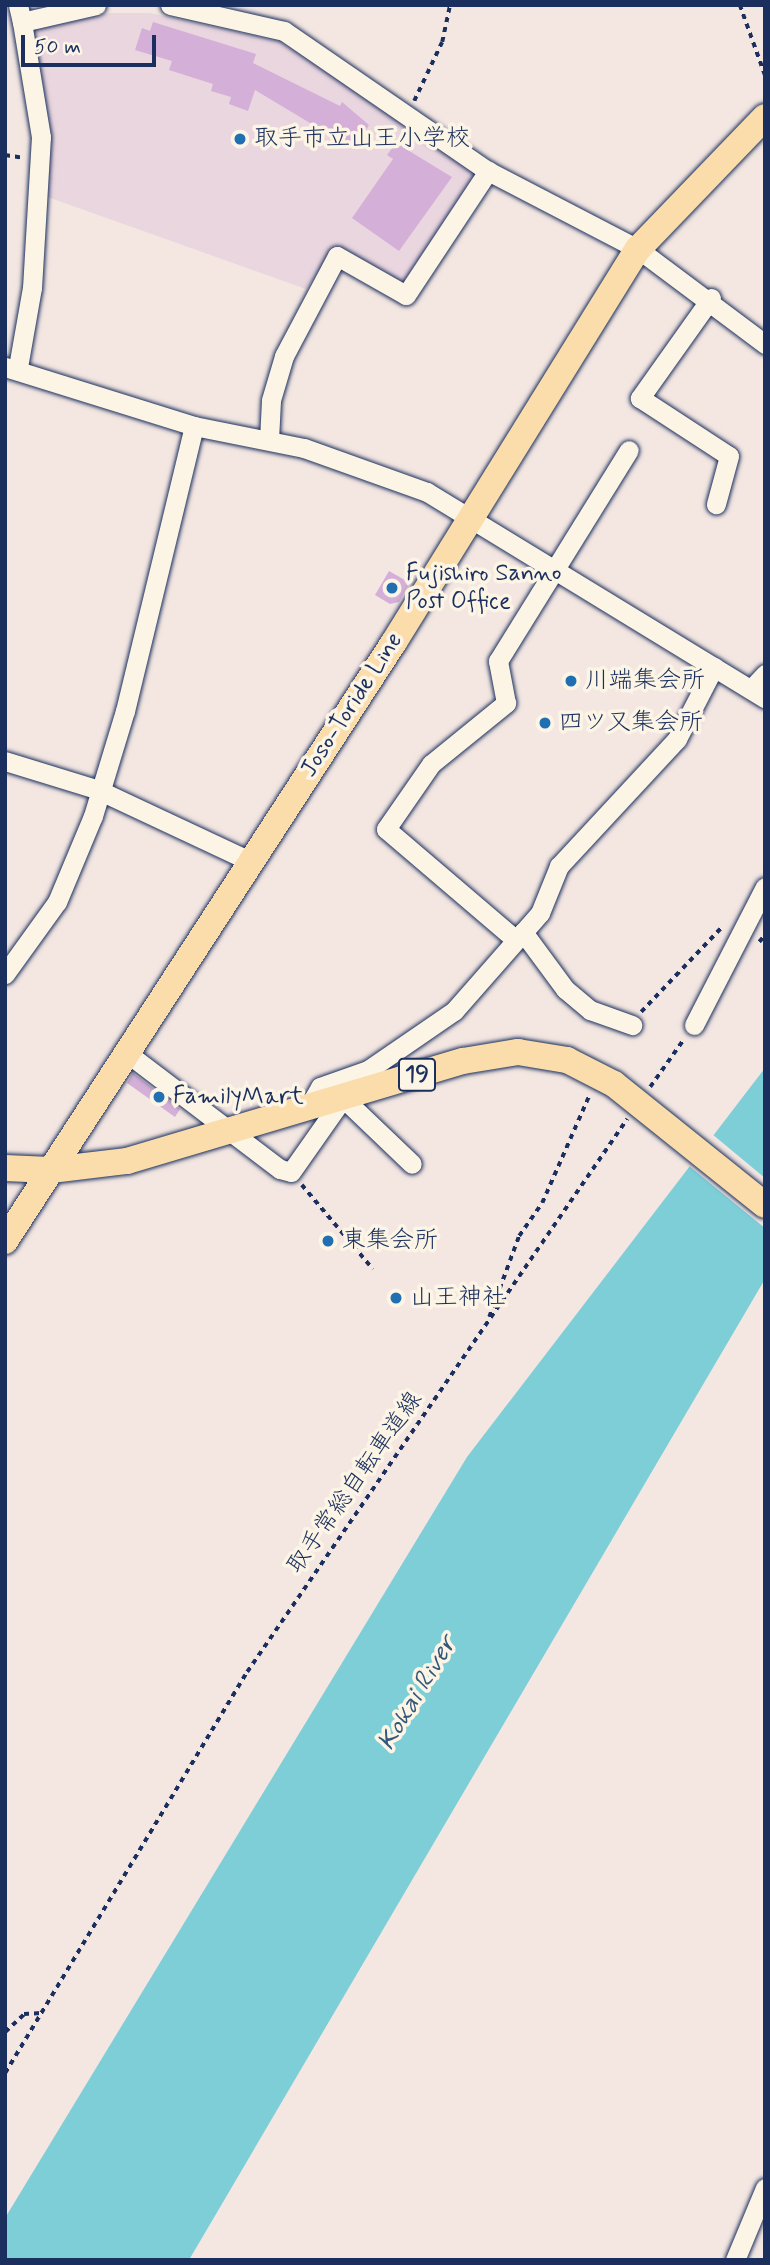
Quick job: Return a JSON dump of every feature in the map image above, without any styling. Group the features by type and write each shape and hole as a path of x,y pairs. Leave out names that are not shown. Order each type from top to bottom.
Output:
{"main road":[{"name":"Joso-Toride Line","path":"5,1241 394,642 469,513 638,249 765,117"},
{"name":"19","path":"5,1168 51,1170 127,1161 463,1061 518,1052 590,1069 647,1108 765,1205"}],"street":[{"path":"96,5 20,14 41,136 32,288 11,367 194,426 268,440 374,470 469,513 554,572 714,667 761,687"},
{"path":"170,5 284,31 488,171 638,249 711,298 765,344"},
{"path":"268,440 271,400 284,356 337,256 406,295 488,171"},
{"path":"711,298 640,398 729,456 716,504"},
{"path":"5,974 57,902 93,816 96,789 125,711 194,426"},
{"path":"629,450 498,661 506,703 431,764 386,829 520,936 565,989 590,1010 632,1025"},
{"path":"308,1108 320,1087 368,1070 454,1011 540,914 559,866 677,739 714,667"},
{"path":"5,761 96,789 250,861"},
{"path":"694,1025 765,887"},
{"path":"127,1053 291,1172 343,1098 412,1164"},
{"path":"734,2260 765,2188"}],"path":[{"path":"404,113 422,90 450,5"},
{"path":"740,5 765,75"},
{"path":"632,1025 726,922 753,908"},
{"path":"757,945 765,934"},
{"name":"取手常総自転車道線","path":"5,2073 247,1672 487,1323 647,1108 694,1025"},
{"path":"487,1323 519,1236 542,1203 593,1088"},
{"path":"291,1172 373,1269"},
{"path":"5,2032 24,2014 42,2013"}],"shaded area":[{"name":"取手市立山王小学校","path":"110,13 150,13 278,41 483,167 403,284 335,248 306,289 42,195 33,29"}],"water":[{"name":"Kokai River","path":"765,1068 765,1279 189,2260 5,2260 5,2218 467,1457"}],"pier":[{"path":"712,1134 765,1178 765,1228 689,1166"}],"building":[{"path":"153,22 256,54 253,63 340,106 342,102 369,125 355,150 255,90 248,111 229,104 231,97 211,91 213,84 169,70 172,61 135,50 142,28 150,31"},
{"path":"396,143 452,177 399,251 352,218 393,159 387,155"},
{"path":"389,571 410,583 399,602 390,604 375,595"},
{"path":"133,1073 180,1109 175,1117 127,1083"}],"place":[{"name":"取手市立山王小学校","path":"240,139"},
{"name":"Fujishiro Sanno Post Office","path":"392,588"},
{"name":"川端集会所","path":"571,681"},
{"name":"四ツ又集会所","path":"545,723"},
{"name":"FamilyMart","path":"159,1097"},
{"name":"東集会所","path":"328,1241"},
{"name":"山王神社","path":"396,1298"}]}
